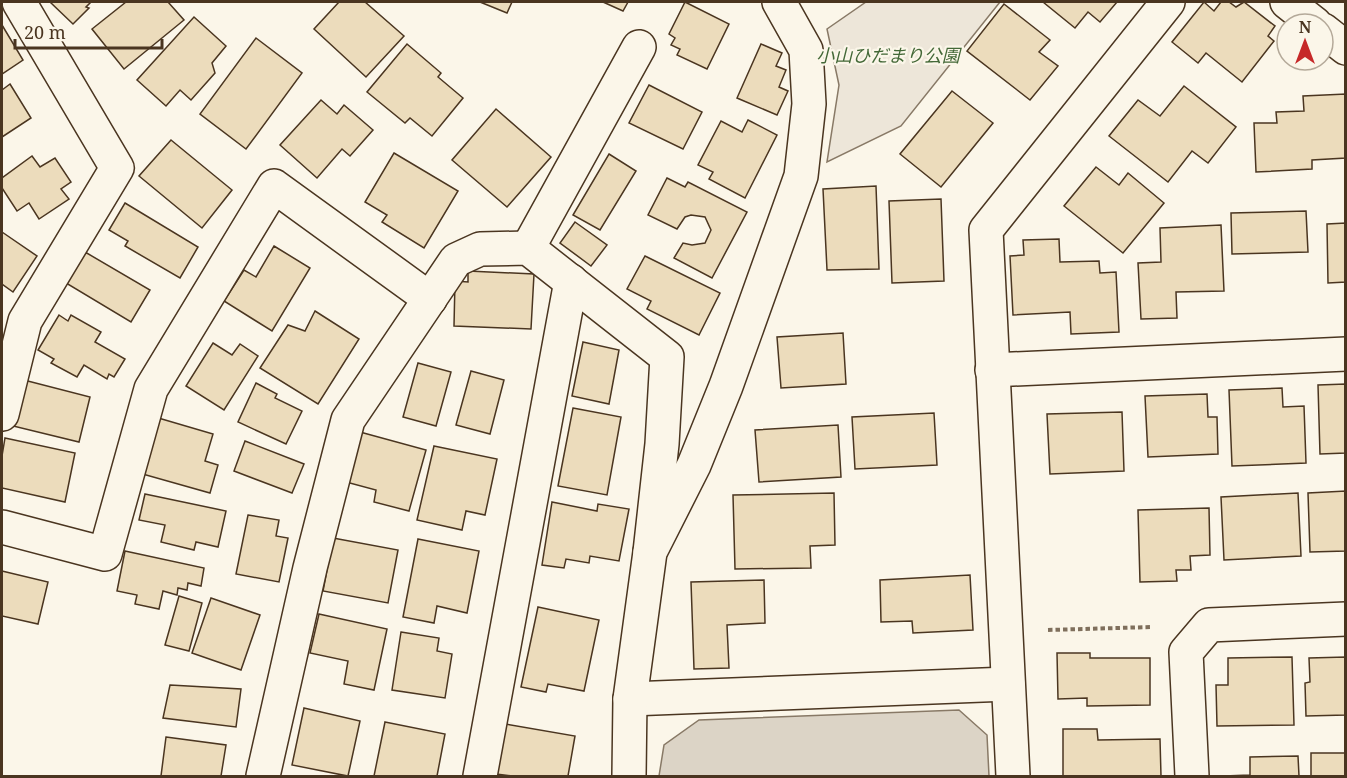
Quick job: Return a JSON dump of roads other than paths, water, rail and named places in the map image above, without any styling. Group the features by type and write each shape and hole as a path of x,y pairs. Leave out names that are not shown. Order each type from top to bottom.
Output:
{"street":[{"path":"2,414 25,321 117,168 19,2"},
{"path":"650,552 694,465 726,386 801,176 809,104 806,50 779,2"},
{"path":"1013,777 986,230 1168,2"},
{"path":"1287,2 1300,12"},
{"path":"528,248 639,46"},
{"path":"2,526 105,554 151,389 274,186 430,299"},
{"path":"262,777 310,568 348,420 456,260 480,249 528,248 667,357 662,444 630,699 629,777"},
{"path":"480,777 571,281"},
{"path":"992,370 1346,354"},
{"path":"1192,777 1186,652 1209,625 1346,619"},
{"path":"630,699 1008,684"}],"park label":[{"name":"小山ひだまり公園","path":"888,55"}]}
